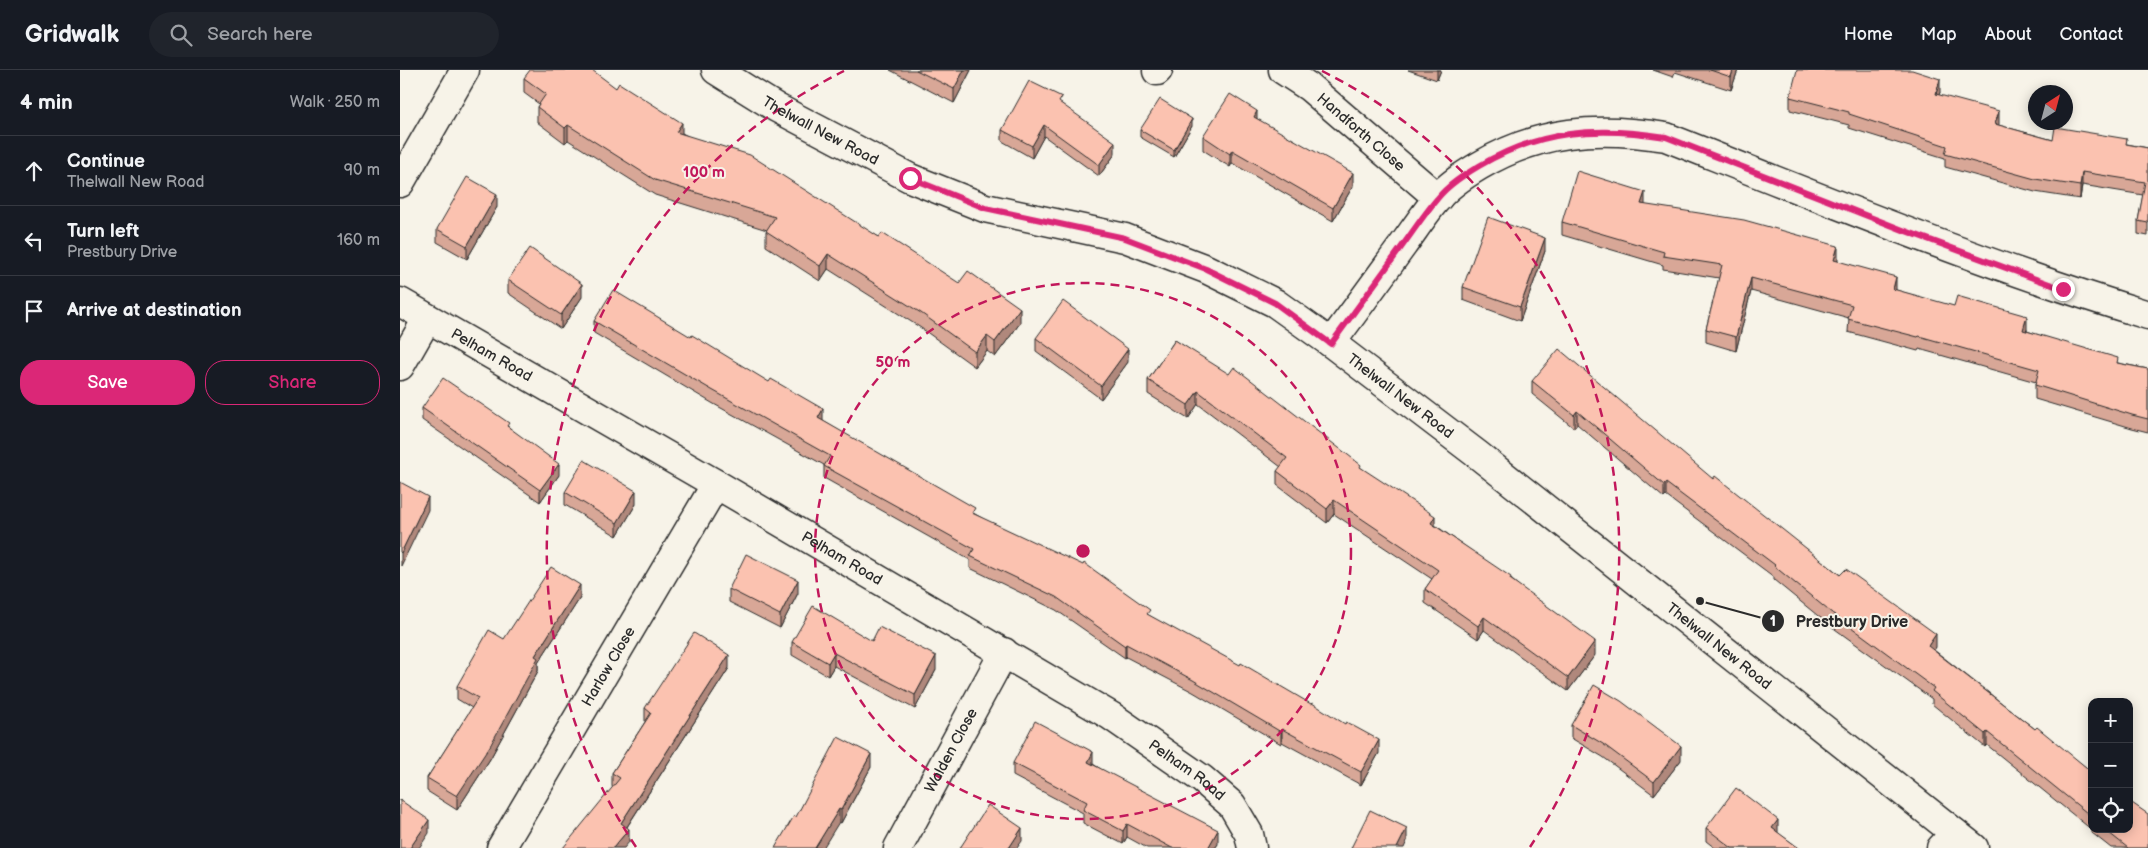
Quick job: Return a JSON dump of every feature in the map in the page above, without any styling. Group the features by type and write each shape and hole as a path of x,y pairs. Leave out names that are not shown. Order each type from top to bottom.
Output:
{"street":[{"path":"400,183 465,70"},
{"name":"Thelwall New Road","path":"716,70 777,108 910,178 985,208 1125,238 1206,269 1275,303 1478,455 1957,843"},
{"name":"Handforth Close","path":"1283,70 1310,87 1438,198"},
{"path":"1331,344 1438,198 1461,177 1497,156 1534,141 1564,134 1598,131 1628,131 1666,137 1912,234 2063,289 2148,315"},
{"name":"Pelham Road","path":"400,302 716,484 1111,716 1202,779 1232,805 1250,834 1252,848"},
{"path":"400,366 427,319"},
{"name":"Harlow Close","path":"501,848 716,484"},
{"name":"Walden Close","path":"898,848 1004,652"}],"building":[{"path":"530,70 592,70 616,88 619,83 682,123 676,132 750,155 879,237 882,233 959,283 968,271 1020,308 995,342 987,336 975,352 921,313 828,254 820,266 766,231 775,217 655,180 568,125 565,128 537,107 546,94 524,78"},
{"path":"916,70 964,70 954,89"},
{"path":"1710,70 1733,70 1731,77"},
{"path":"1797,70 1912,70 1940,79 1936,94 1999,111 1995,124 2053,140 2055,130 2073,130 2127,139 2126,144 2148,148 2148,223 2138,221 2145,182 2082,172 2080,186 2035,179 1945,154 1947,146 1849,114 1849,112 1790,97"},
{"path":"1029,81 1062,97 1059,102 1115,142 1099,165 1044,125 1032,146 1002,130"},
{"path":"1230,94 1257,111 1254,117 1353,173 1333,208 1232,150 1230,154 1203,136"},
{"path":"1160,99 1192,119 1174,150 1140,130"},
{"path":"1577,171 1645,192 1641,204 1744,220 1838,246 1834,260 1896,277 1893,289 1954,306 1957,296 2027,316 2023,330 2118,358 2117,363 2148,369 2148,419 2035,385 2039,370 1919,336 1848,319 1852,305 1751,278 1736,337 1706,329 1722,265 1663,256 1664,252 1562,222"},
{"path":"467,177 497,194 467,246 437,229"},
{"path":"1488,217 1545,238 1520,307 1463,287"},
{"path":"530,248 582,284 561,315 508,280"},
{"path":"613,290 769,382 771,379 823,409 818,418 975,508 972,513 1083,565 1084,563 1150,610 1147,614 1240,665 1241,663 1345,724 1346,722 1379,740 1361,772 1282,729 1281,732 1193,680 1126,644 1125,646 1056,597 970,556 974,549 824,466 830,456 594,321"},
{"path":"1063,301 1128,349 1101,386 1036,338"},
{"path":"1175,340 1229,374 1234,367 1361,465 1360,467 1435,516 1431,523 1511,577 1510,579 1595,641 1568,678 1484,617 1478,626 1425,589 1438,570 1334,500 1327,509 1277,471 1287,458 1198,391 1188,405 1148,380"},
{"path":"1559,349 1713,479 1715,476 1840,575 1846,569 1936,634 1928,646 2035,729 2037,727 2088,769 2088,814 1987,732 1985,734 1932,691 1934,688 1828,610 1775,565 1666,483 1664,485 1577,411 1574,415 1532,381"},
{"path":"443,378 509,423 507,426 559,464 540,490 422,408"},
{"path":"584,460 636,491 617,523 565,492"},
{"path":"400,482 428,497 401,553 400,552"},
{"path":"746,554 798,580 780,615 729,589"},
{"path":"551,567 580,585 535,656 538,658 490,746 457,796 427,778 478,698 457,686 489,630 504,639"},
{"path":"813,606 872,641 879,627 936,656 915,695 834,653 828,663 792,642"},
{"path":"694,633 729,655 621,823 629,829 613,848 563,848 620,778 612,773 651,713 645,708"},
{"path":"1594,685 1621,701 1681,746 1654,782 1603,744 1571,725"},
{"path":"1035,721 1093,752 1088,762 1218,830 1208,848 1172,848 1127,824 1123,831 1083,810 1087,802 1013,763"},
{"path":"838,737 871,754 841,810 839,809 815,848 775,848 794,816 796,817"},
{"path":"1736,788 1778,820 1772,828 1799,848 1732,848 1706,828"},
{"path":"400,800 429,820 410,848 400,848"},
{"path":"2133,804 2148,814 2148,848 2128,848 2109,833 2133,833"},
{"path":"988,805 1022,828 1009,848 960,848"},
{"path":"1370,810 1407,828 1397,848 1351,848"}],"place":[{"name":"Prestbury Drive","path":"1700,601"}],"route":[{"path":"910,178 985,208 1125,238 1206,269 1275,303 1331,344 1438,198 1461,177 1497,156 1534,141 1564,134 1598,131 1628,131 1666,137 1903,230 2063,289"}]}
